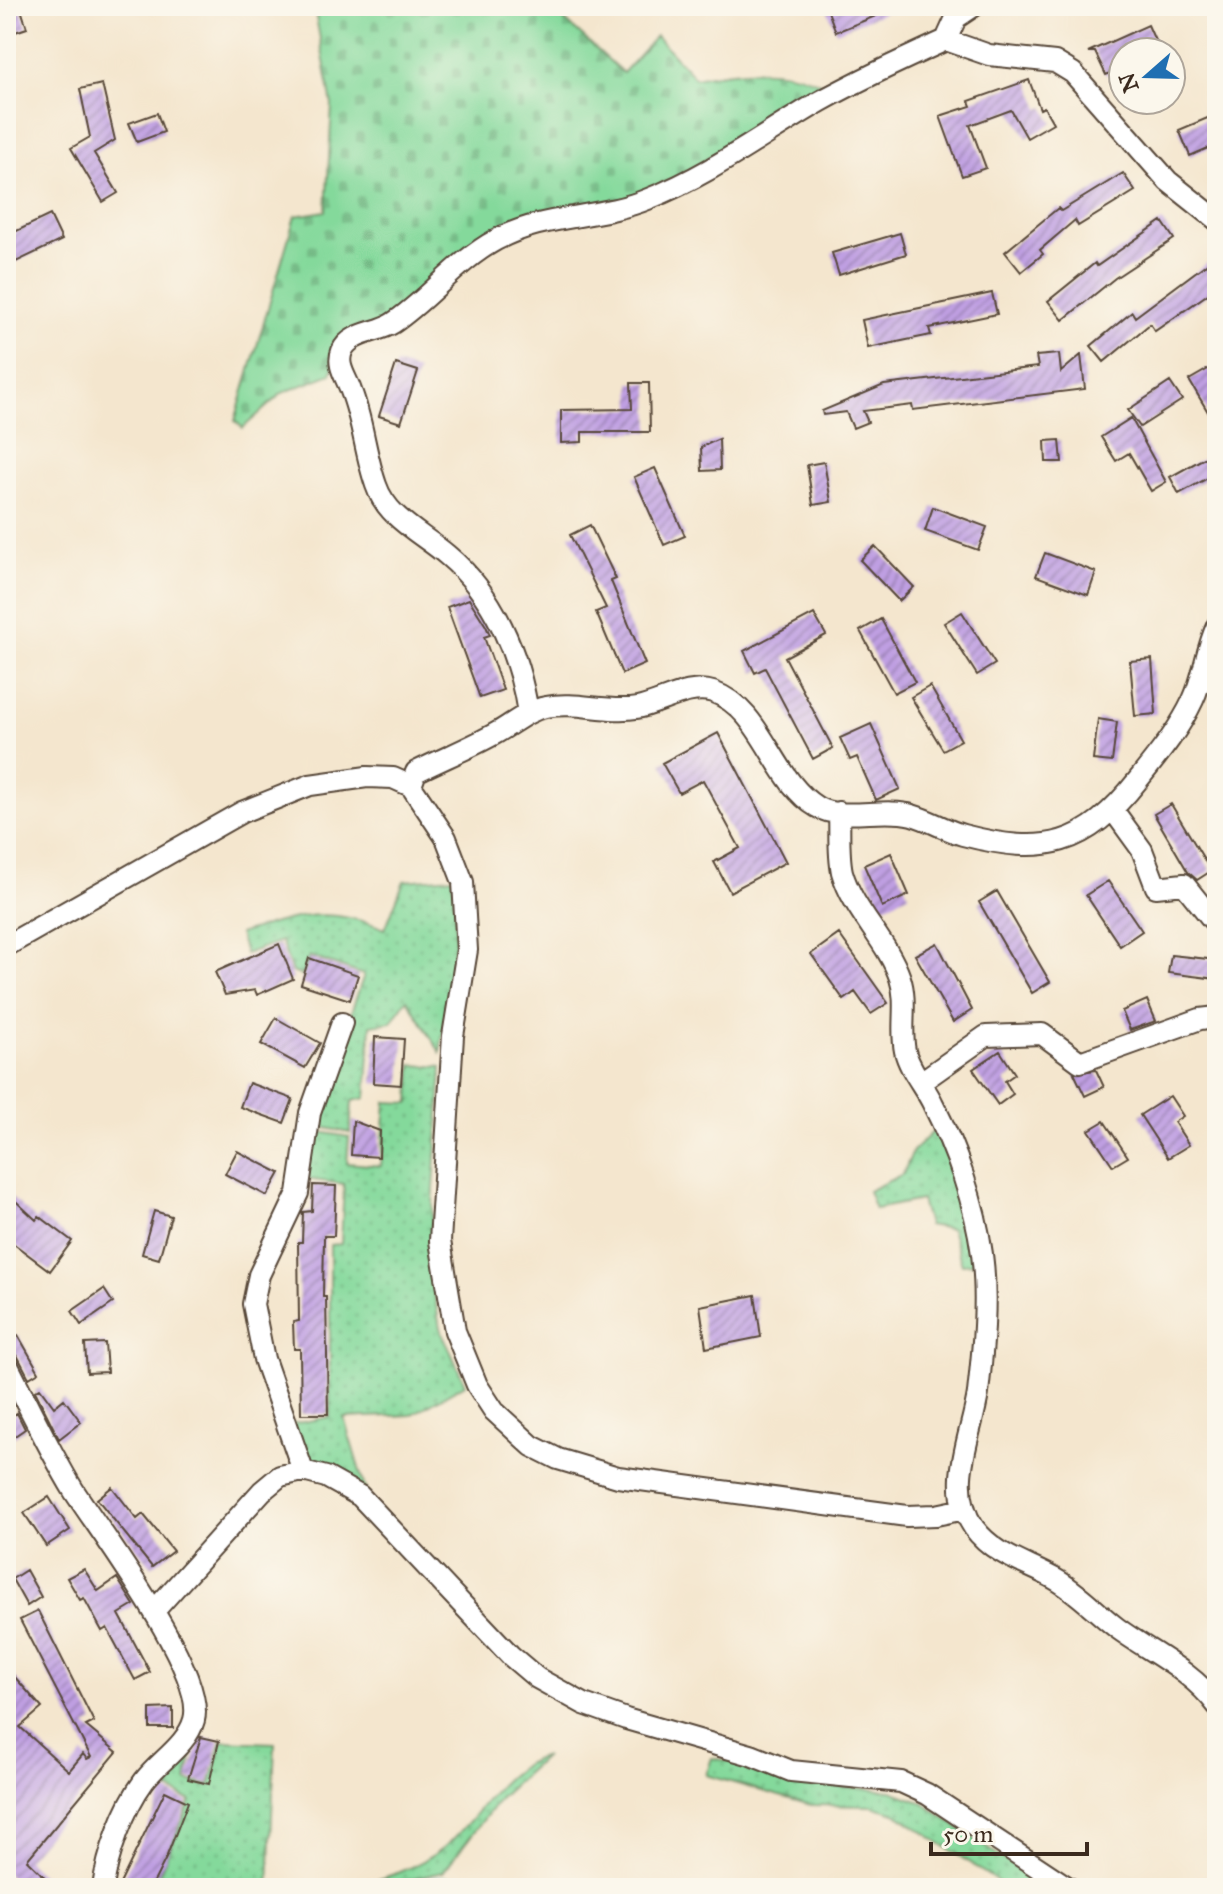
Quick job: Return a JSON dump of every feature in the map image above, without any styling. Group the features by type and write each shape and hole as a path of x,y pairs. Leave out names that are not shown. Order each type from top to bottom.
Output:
{"street":[{"path":"528,713 524,686 494,610 449,556 385,506 375,483 352,391 340,366 342,350 355,337 391,325 473,254 498,239 523,227 647,200 725,160 822,101 946,40 956,18 974,6"},
{"path":"946,40 989,55 1055,62 1073,73 1168,181 1217,220"},
{"path":"411,786 416,772 547,706 635,709 702,690 714,692 740,710 787,777 814,806 839,812 902,813 964,835 1026,846 1069,840 1113,810 1179,726 1194,698 1217,626"},
{"path":"6,946 242,812 278,796 310,785 367,777 393,778 411,786 446,838 463,882 467,950 453,1036 440,1241 455,1331 471,1372 494,1411 532,1446 558,1459 618,1477 907,1516 936,1515 965,1509"},
{"path":"1113,810 1142,850 1156,887 1184,884 1212,919 1217,919"},
{"path":"839,812 842,871 851,893 889,952 901,981 905,1051 952,1144 982,1254 984,1327 978,1396 963,1454 961,1482 965,1509 974,1528 1011,1560 1055,1579 1077,1594 1117,1628 1204,1688 1217,1705"},
{"path":"921,1082 986,1036 1042,1034 1080,1062 1200,1019 1217,1017"},
{"path":"303,1471 264,1359 253,1304 259,1275 298,1193 310,1113 342,1023"},
{"path":"6,1362 73,1489 154,1611 189,1685 194,1718 184,1737 143,1782 123,1823 103,1888"},
{"path":"154,1611 262,1491 280,1476 303,1471 326,1477 360,1496 511,1656 537,1678 584,1704 791,1771 901,1782 927,1794 1069,1888"}],"green space":[{"path":"314,6 549,6 623,73 656,36 695,78 729,72 781,72 814,80 829,88 642,197 520,224 335,363 331,374 282,393 243,428 235,421 295,216 326,211 332,105"},
{"path":"453,877 455,943 440,1052 407,999 391,1022 371,1025 366,1098 352,1101 350,1133 312,1125 364,975 309,956 302,976 292,972 281,941 245,954 239,934 295,918 328,915 385,929 404,881"},
{"path":"412,1065 442,1067 429,1265 440,1328 465,1384 411,1415 344,1418 366,1492 308,1465 292,1424 330,1417 330,1245 341,1244 344,1184 304,1179 314,1131 349,1137 347,1163 381,1166 386,1102 410,1103"},
{"path":"938,1127 949,1148 977,1263 962,1264 951,1229 928,1225 921,1200 875,1209 868,1191 903,1174 913,1151"},
{"path":"222,1741 275,1743 269,1888 153,1888 191,1801 156,1783 187,1745 193,1748 187,1781 210,1786"},
{"path":"545,1756 501,1797 443,1872 374,1888 351,1888 399,1872 433,1855 455,1837 502,1783 529,1762"},
{"path":"712,1758 746,1764 802,1783 891,1791 923,1803 1045,1888 1007,1888 895,1813 872,1806 811,1805 706,1775"},
{"path":"443,1879 515,1888 394,1888"}],"building":[{"path":"6,6 20,6 27,28 6,35"},
{"path":"826,6 898,6 898,7 836,32"},
{"path":"1148,25 1153,36 1124,36"},
{"path":"1107,43 1107,75 1095,52 1088,52"},
{"path":"1029,80 1040,109 1044,107 1053,123 1027,138 1011,110 970,125 986,168 962,176 940,116 971,106 969,101"},
{"path":"102,84 115,140 94,153 118,193 103,202 71,148 90,137 80,89"},
{"path":"157,113 164,132 137,142 129,123"},
{"path":"1217,114 1217,144 1190,156 1179,130"},
{"path":"1123,173 1135,191 1078,226 1075,220 1040,250 1043,254 1021,272 1005,252 1058,208 1061,211"},
{"path":"50,215 62,240 16,262 6,236"},
{"path":"1162,221 1174,239 1115,278 1063,320 1048,301 1095,263 1097,266"},
{"path":"900,233 906,254 839,275 832,253"},
{"path":"1217,256 1217,287 1155,331 1150,324 1104,362 1091,346 1132,312 1135,317"},
{"path":"992,293 997,314 929,328 931,335 868,348 862,320"},
{"path":"1059,354 1061,372 1081,355 1085,389 913,410 912,405 863,411 868,422 853,428 846,412 823,415 822,411 884,385 1038,367 1036,356"},
{"path":"396,364 418,371 401,423 379,416"},
{"path":"1217,364 1217,427 1189,380"},
{"path":"1170,382 1182,400 1140,427 1128,410"},
{"path":"631,383 649,383 650,432 582,432 582,442 561,443 561,410 632,409"},
{"path":"1131,418 1166,482 1151,491 1129,453 1116,461 1101,437"},
{"path":"719,439 720,470 702,471 701,447"},
{"path":"1060,440 1062,462 1046,462 1045,441"},
{"path":"1217,451 1217,473 1179,494 1170,477"},
{"path":"824,462 831,502 813,505 807,465"},
{"path":"655,468 685,536 664,545 634,477"},
{"path":"933,507 987,527 978,550 925,531"},
{"path":"590,525 616,579 611,581 645,664 622,674 596,612 606,608 570,535"},
{"path":"875,546 914,587 899,601 860,560"},
{"path":"1045,553 1096,572 1088,595 1036,576"},
{"path":"469,599 490,635 484,637 503,690 480,698 447,607"},
{"path":"962,612 995,664 977,675 944,623"},
{"path":"814,614 826,635 785,657 833,748 813,759 765,668 755,673 744,651"},
{"path":"881,619 915,682 894,693 860,631"},
{"path":"1152,659 1156,714 1135,716 1130,661"},
{"path":"930,686 961,740 943,750 911,697"},
{"path":"1098,719 1117,722 1112,762 1093,760"},
{"path":"871,724 900,789 876,800 857,757 850,760 840,738"},
{"path":"718,733 786,862 730,892 714,862 740,848 703,780 679,793 662,763"},
{"path":"1171,804 1211,871 1197,880 1188,872 1154,814"},
{"path":"891,853 909,895 882,907 864,865"},
{"path":"1108,881 1142,931 1120,946 1086,895"},
{"path":"997,891 1050,982 1032,993 979,902"},
{"path":"839,934 888,1003 871,1014 855,992 844,1000 811,954"},
{"path":"937,943 972,1010 953,1022 915,955"},
{"path":"279,944 293,979 257,995 255,990 225,995 215,972"},
{"path":"1171,955 1217,960 1217,979 1168,973"},
{"path":"309,958 358,975 350,1000 301,984"},
{"path":"1147,1000 1156,1021 1130,1030 1122,1011"},
{"path":"276,1018 320,1043 305,1068 261,1044"},
{"path":"375,1037 404,1039 401,1085 373,1083"},
{"path":"1000,1051 1015,1074 1005,1081 1013,1094 998,1105 973,1069"},
{"path":"1096,1070 1104,1087 1085,1096 1074,1073"},
{"path":"249,1083 293,1099 284,1123 240,1107"},
{"path":"1170,1096 1183,1116 1174,1122 1189,1145 1168,1158 1140,1115"},
{"path":"353,1121 380,1131 379,1157 351,1155"},
{"path":"1104,1121 1128,1157 1113,1166 1089,1130"},
{"path":"237,1151 280,1173 267,1196 225,1174"},
{"path":"313,1185 336,1186 334,1236 324,1236 328,1414 301,1414 300,1349 294,1349 293,1322 299,1321 298,1242 302,1242 303,1212 312,1211"},
{"path":"6,1192 36,1220 39,1216 72,1241 50,1271 6,1238"},
{"path":"154,1211 171,1216 159,1259 142,1254"},
{"path":"104,1289 113,1303 81,1325 72,1311"},
{"path":"755,1295 761,1337 706,1348 700,1306"},
{"path":"18,1335 39,1372 29,1378 17,1355 6,1347 6,1342"},
{"path":"105,1343 107,1372 87,1373 85,1344"},
{"path":"40,1388 54,1407 64,1399 81,1422 59,1439 35,1391"},
{"path":"17,1413 25,1429 6,1442 6,1420"},
{"path":"112,1487 137,1519 143,1514 173,1551 152,1567 97,1499"},
{"path":"49,1497 70,1530 46,1546 24,1513"},
{"path":"84,1569 98,1591 117,1578 134,1605 119,1614 150,1672 135,1680 107,1628 102,1631 84,1598 80,1600 67,1578"},
{"path":"26,1570 41,1597 27,1606 12,1579"},
{"path":"38,1611 94,1722 86,1726 117,1752 27,1860 56,1888 21,1888 6,1873 6,1667 42,1708 20,1727 69,1771 83,1754 87,1759 91,1757 20,1620"},
{"path":"173,1708 173,1728 150,1728 150,1709"},
{"path":"201,1737 219,1741 209,1784 188,1779"},
{"path":"165,1791 188,1802 166,1858 151,1888 118,1888"}],"waterway":[{"path":"385,1888 454,1879 488,1881 523,1888"}]}
